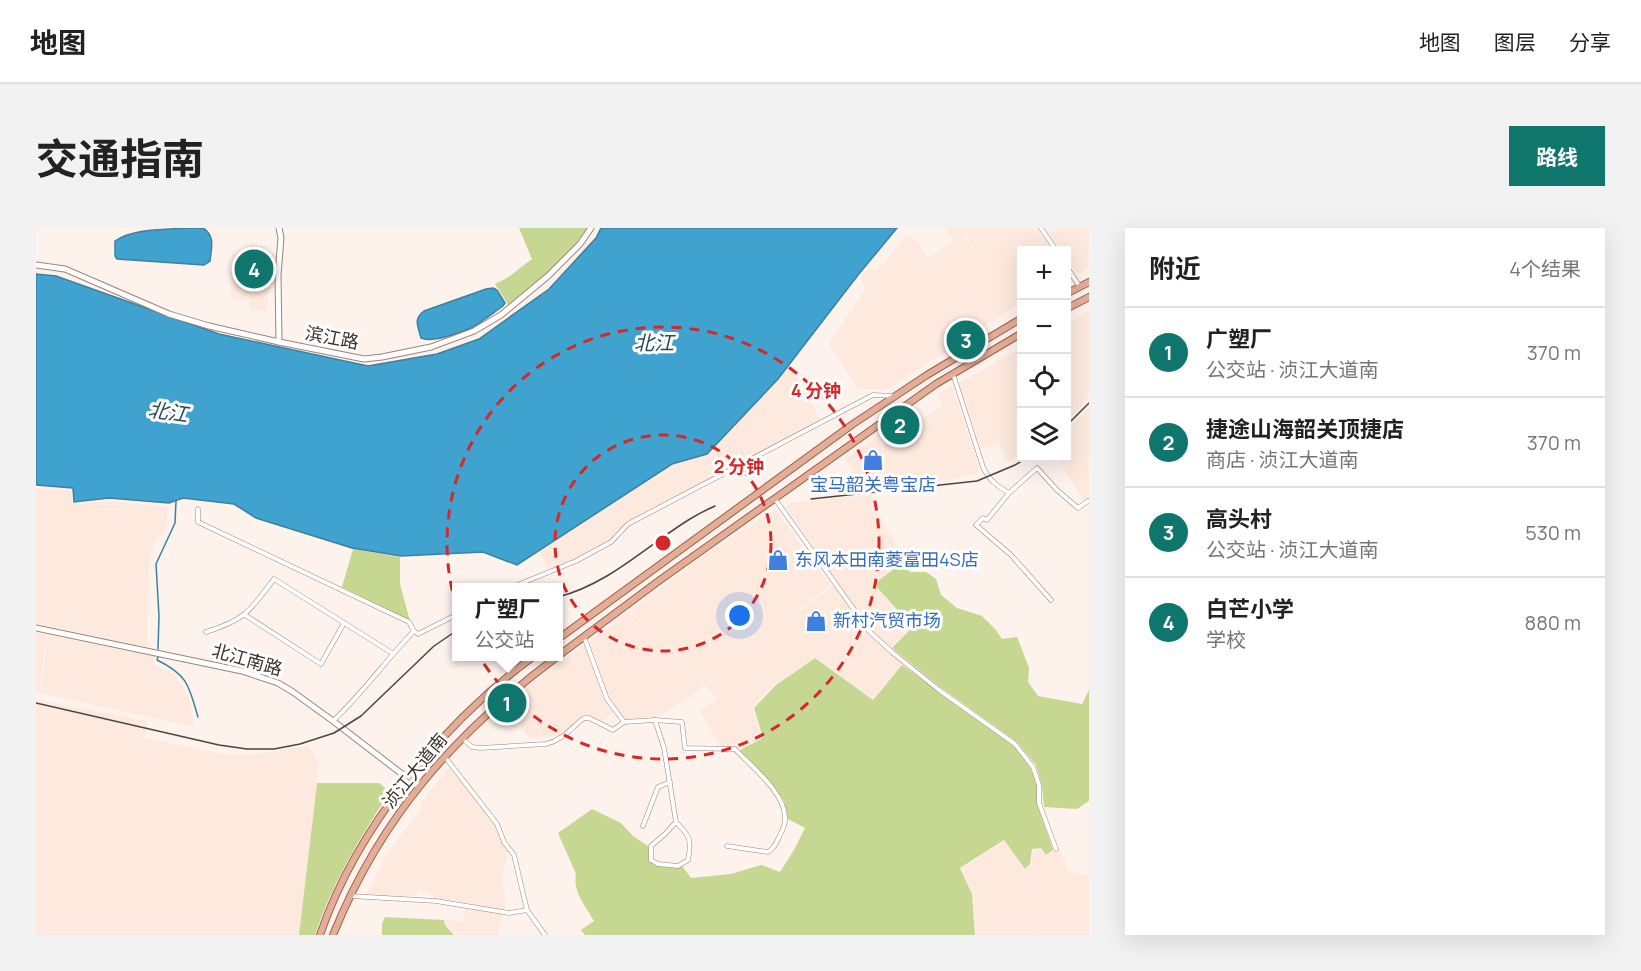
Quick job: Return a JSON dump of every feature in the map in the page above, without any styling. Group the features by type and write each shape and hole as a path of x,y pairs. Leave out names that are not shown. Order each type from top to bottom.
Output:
{"main road":[{"path":"1071,292 1089,282"},
{"path":"1071,307 1088,300 1080,287"},
{"path":"563,635 853,424 937,369 1017,321"},
{"name":"浈江大道南","path":"563,652 903,407 1017,336"},
{"path":"895,396 903,407"},
{"path":"767,487 775,498"},
{"name":"浈江大道南","path":"320,935 339,888 364,843 421,762 466,713 505,678 528,661"},
{"name":"浈江大道南","path":"333,935 364,867 388,828 419,787 462,738 500,702 552,661"}],"street":[{"path":"279,228 281,238 278,275 279,342"},
{"name":"滨江路","path":"36,265 65,269 169,314 209,326 364,359 431,347 474,331 501,315 548,276 580,244 591,228"},
{"path":"1041,228 1053,246"},
{"path":"1071,274 1080,287"},
{"path":"953,374 983,467 988,477 1009,493"},
{"path":"522,583 603,547 616,538 628,524 873,395 895,396"},
{"path":"1051,600 1011,555 976,525 983,518 987,520 1009,493 1037,468 1078,508 1088,502"},
{"path":"775,498 870,632 939,690 1015,744 1033,767 1039,785 1039,803 1056,849"},
{"path":"198,509 198,522 409,622 418,634 452,617"},
{"path":"206,632 224,627 245,615 253,608 274,579 392,653"},
{"path":"245,615 321,664 344,623"},
{"name":"北江南路","path":"36,628 242,671 278,683 333,721 419,787"},
{"path":"333,721 368,685 392,653 414,631"},
{"path":"584,637 607,699 624,722"},
{"path":"462,738 472,747 480,748 546,744 565,736 584,718 589,718 613,730 624,722 655,720 682,722 685,748 735,748 769,784 784,810 785,824 771,851 727,846"},
{"path":"655,720 664,748 676,822 686,831 691,841 688,860 678,866 657,864 651,860 651,846 676,822"},
{"path":"444,756 494,819 504,842 514,855 526,910 545,935"},
{"path":"643,826 658,787 670,782"},
{"path":"350,896 436,901 509,913 526,910"}],"shaded area":[{"path":"945,228 972,228 963,235 985,265 965,234 974,228 1036,228 1049,246 1017,246 1017,305 889,389 858,389 829,344 866,288 861,278 869,269 878,270 907,235 916,240 928,258 953,242 993,301"},
{"path":"1059,228 1089,228 1089,268 1077,274 1071,265 1071,246 1058,246 1049,233"},
{"path":"250,245 266,246 266,254 277,255 276,284 268,284 267,311 249,311 249,300 231,300 232,254 250,254"},
{"path":"1089,311 1089,397 1071,417 1071,354 1071,321"},
{"path":"1017,350 1017,457 1009,462 998,444 981,449 959,383"},
{"path":"789,365 821,420 627,522 613,538 581,555 569,533 673,465 708,454 778,380"},
{"path":"952,385 980,471 951,480 892,484 882,446 943,405 937,396"},
{"path":"1089,408 1089,498 1084,501 1059,462 1071,462 1071,427"},
{"name":"宝马韶关粤宝店","path":"875,438 881,446 891,484 863,486 845,459"},
{"path":"36,488 71,490 72,504 109,501 168,507 167,527 154,543 149,564 147,647 36,623"},
{"path":"872,495 873,508 906,560 874,584 912,627 891,648 905,661 872,699 815,657 775,684 752,707 762,738 742,748 721,747 700,711 718,699 690,669 704,685 686,700 658,716 625,720 609,697 589,642 630,611 680,659 631,610 706,555 775,509 830,585 795,615 838,582 786,507 791,503"},
{"path":"568,533 581,556 547,570 539,552"},
{"path":"36,632 47,635 39,694 36,693"},
{"path":"48,635 155,656 154,664 173,674 189,697 194,727 40,693"},
{"path":"586,644 604,701 613,713 601,722 591,715 584,714 561,735 531,738 504,704"},
{"path":"36,700 148,721 145,736 128,734 222,754 256,754 308,746 319,763 299,935 36,935"},
{"path":"448,768 460,780 497,829 508,854 502,878 505,910 439,898 419,889 416,896 367,895 385,858 422,809 420,805"},
{"path":"1004,841 1025,869 1031,864 1033,850 1040,848 1046,856 1060,849 1068,872 1089,875 1089,935 1034,935 1030,923 1033,935 976,935 973,893 961,869"},
{"path":"466,906 503,913 498,935 456,935 446,925 445,919 463,922"}],"green space":[{"path":"519,228 587,228 561,260 509,306 495,284 532,259"},
{"path":"236,257 263,259 262,278 235,276"},
{"path":"353,549 400,557 400,584 410,621 342,587"},
{"path":"902,563 910,572 926,572 936,579 941,595 957,608 982,616 1002,639 1017,637 1029,668 1028,682 1038,696 1082,704 1089,690 1089,801 1077,809 1044,807 1042,786 1036,765 1017,742 940,687 892,648 913,627 874,584"},
{"path":"815,658 873,700 902,665 1013,745 1031,769 1038,787 1038,807 1053,850 1046,855 1041,848 1032,849 1030,864 1025,869 1004,840 960,868 972,894 975,935 585,935 581,930 594,921 578,893 576,874 558,833 592,809 621,823 633,836 648,846 650,861 678,868 682,866 691,878 731,874 761,865 780,872 805,828 788,819 784,801 740,750 763,738 754,708 776,685"},
{"path":"317,783 379,783 390,792 348,861 315,935 299,935"},
{"path":"385,917 444,920 445,925 454,935 382,935 382,924"}],"water":[{"path":"203,228 210,235 212,243 210,261 204,265 117,259 115,256 115,241 123,237 149,230"},
{"name":"北江","path":"601,228 897,228 778,379 707,454 672,464 517,565 483,552 401,556 352,548 256,518 234,504 183,498 169,503 109,498 74,502 73,488 36,485 36,274 56,276 219,334 368,366 437,354 479,339 549,289 596,238"},
{"path":"493,288 497,290 505,303 483,320 471,328 446,337 421,338 417,320 424,311"}],"waterway":[{"path":"158,649 156,564 175,523 176,501"},
{"path":"158,657 157,660 175,671 186,682 198,717"}],"railway":[{"path":"1071,421 1089,403"},
{"path":"811,499 977,481 1020,462"},
{"path":"563,595 611,574 690,519 715,506"},
{"path":"36,703 219,745 247,749 274,749 300,744 334,733 361,716 434,646 452,634"}],"place":[{"name":"白芒小学","path":"254,269"},
{"name":"高头村","path":"966,340"},
{"name":"捷途山海韶关顶捷店","path":"900,425"},
{"name":"宝马韶关粤宝店","path":"873,460"},
{"name":"东风本田南菱富田4S店","path":"778,560"},
{"name":"新村汽贸市场","path":"816,621"},
{"name":"广塑厂","path":"507,703"}]}
